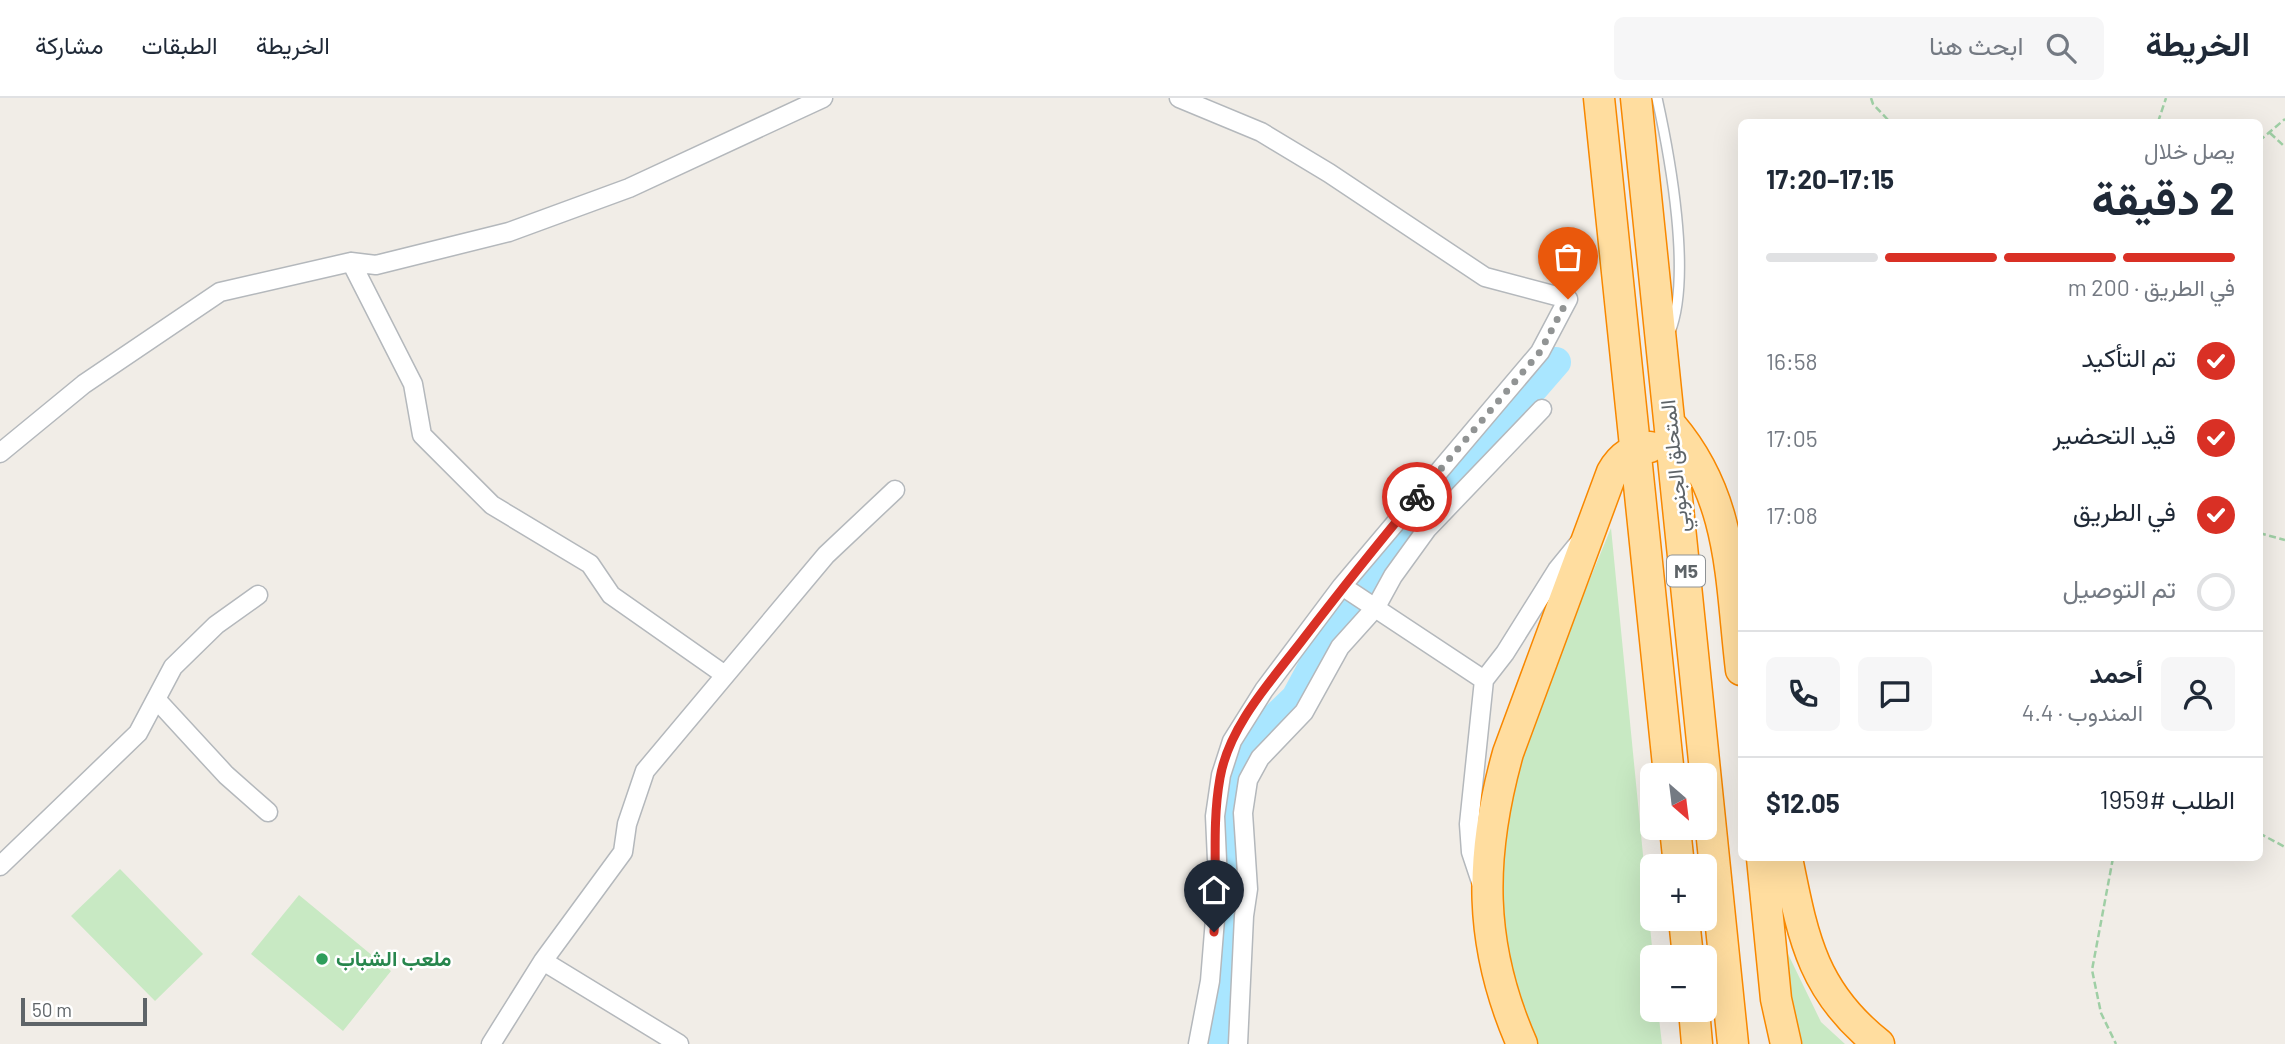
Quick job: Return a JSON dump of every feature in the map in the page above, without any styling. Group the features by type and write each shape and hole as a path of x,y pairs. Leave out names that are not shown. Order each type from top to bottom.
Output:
{"highway":[{"name":"المتحلق الجنوبي","path":"1600,98 1668,763"},
{"name":"المتحلق الجنوبي","path":"1636,98 1733,1044"},
{"path":"1522,1044 1499,982 1490,946 1486,892 1489,841 1508,753 1612,472 1618,462 1635,449 1672,435 1702,468 1722,518 1738,646"},
{"path":"1762,861 1776,999 1786,1044"},
{"path":"1788,861 1802,933 1818,976 1855,1025 1879,1044"},
{"path":"1695,1022 1697,1044"}],"street":[{"path":"0,453 84,384 220,292 351,262 376,265 509,232 629,188 823,98"},
{"path":"1180,98 1261,132 1329,173 1485,278 1568,299 1540,352 1342,586 1264,690 1232,741 1220,775 1215,816 1218,882 1210,981 1198,1044"},
{"path":"351,262 413,384 422,435 492,505 590,564 611,594 725,674"},
{"path":"1238,1044 1244,916 1248,889 1243,813 1248,780 1260,758 1304,712 1340,647 1376,607 1392,576 1427,528 1542,409"},
{"path":"491,1044 543,961 623,852 627,824 645,771 827,555 895,490"},
{"path":"1486,892 1474,866 1469,824 1484,680 1505,653 1557,570 1591,531"},
{"path":"1342,586 1484,680"},
{"path":"0,866 138,733 173,667 216,625 258,595"},
{"path":"156,699 226,775 268,813"},
{"path":"543,961 679,1044"}],"lane":[{"path":"1657,98 1672,187 1678,265 1676,315 1663,346"}],"path":[{"path":"1871,98 1872,104 1887,119"},
{"path":"2159,119 2166,98"},
{"path":"2263,138 2285,119"},
{"path":"2270,133 2285,147"},
{"path":"2263,534 2285,540"},
{"path":"2263,835 2285,847"},
{"path":"2112,861 2092,970 2101,1013 2116,1044"}],"green space":[{"path":"1611,528 1643,854 1640,854 1640,931 1650,931 1652,945 1640,945 1640,1022 1659,1022 1662,1044 1536,1044 1529,1032 1505,950 1499,895 1509,801 1550,676"},
{"path":"120,869 203,954 155,1001 71,916"},
{"path":"1769,889 1788,954 1821,1022 1845,1044 1792,1044"},
{"path":"299,895 391,971 343,1031 251,954"}],"waterway":[{"path":"1223,1044 1225,976 1235,918 1236,874 1230,823 1237,769 1267,726 1296,698 1325,644 1419,510 1457,476 1556,362"}],"way so far":[{"path":"1417,497 1540,352 1568,299"}],"place":[{"name":"ملعب الشباب","path":"322,959"}],"route":[{"path":"1214,932 1218,882 1215,816 1220,775 1232,741 1264,690 1342,586 1417,497"}]}
